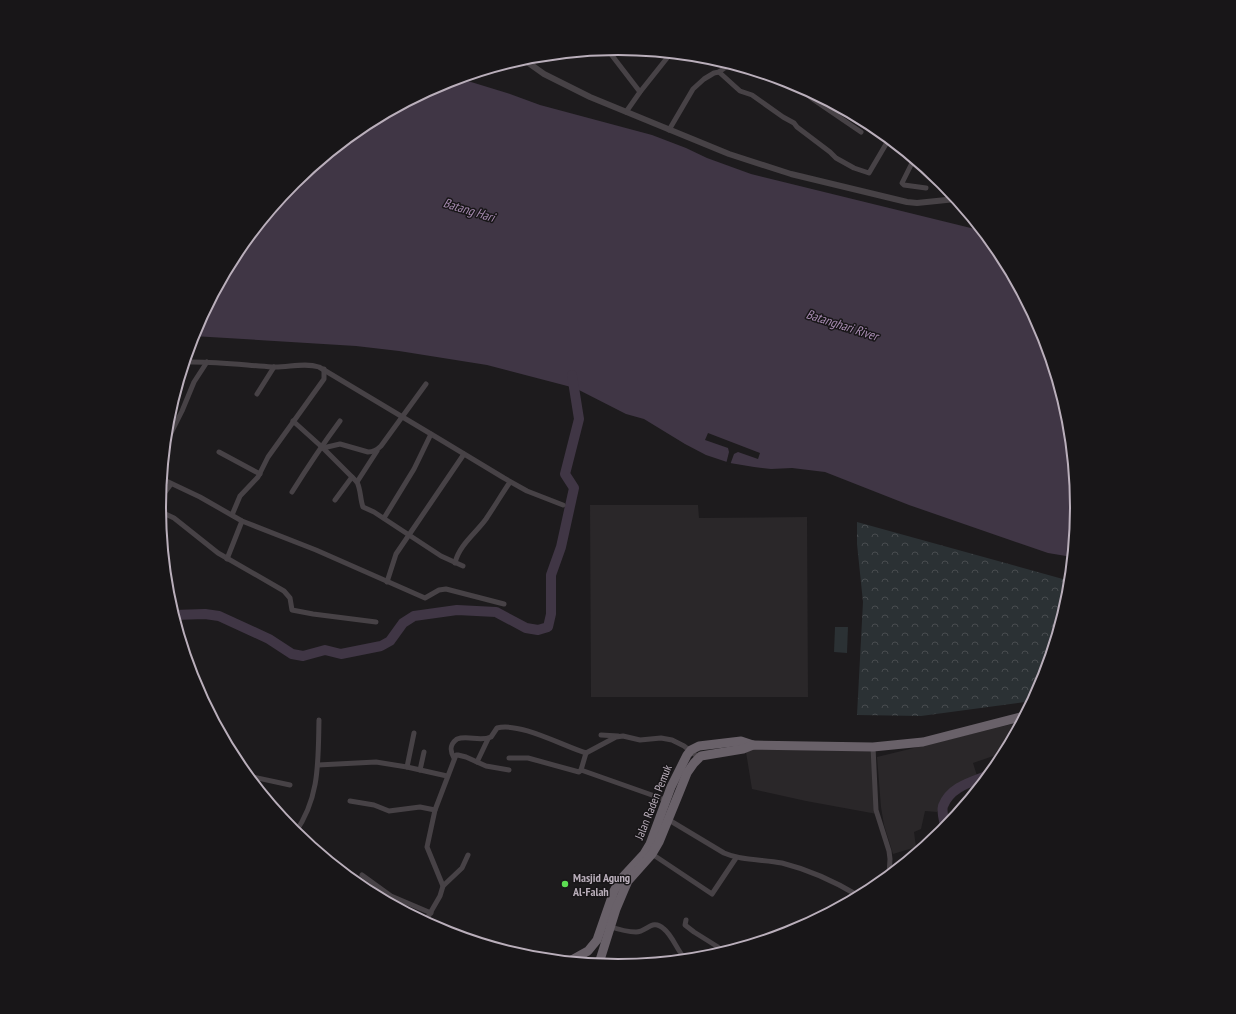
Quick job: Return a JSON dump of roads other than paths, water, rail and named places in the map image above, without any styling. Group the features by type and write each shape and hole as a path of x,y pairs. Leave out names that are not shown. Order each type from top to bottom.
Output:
{"highway":[{"path":"691,750 699,746 741,741 754,745 873,747 924,742 1017,718"},
{"path":"698,757 743,749 754,745"},
{"name":"Jalan Raden Pemuk","path":"598,958 614,891 620,880 644,854 650,844 666,800 684,760 691,750"},
{"name":"Jalan Raden Pemuk","path":"606,926 616,909 628,881 652,854 669,820 679,792 688,773 698,757"},
{"path":"577,957 601,941"}],"street":[{"path":"612,55 640,92"},
{"path":"626,112 667,58"},
{"path":"530,64 555,80 626,112 745,160 791,174 896,200 917,203 950,200"},
{"path":"669,130 693,89 704,79 725,68"},
{"path":"719,72 740,91 752,95 794,123 836,158 854,168 869,172 886,143"},
{"path":"814,100 861,132"},
{"path":"912,163 902,183 904,185 926,188"},
{"path":"190,362 274,367 315,366 510,482 527,491 563,505"},
{"path":"174,427 194,382 207,362"},
{"path":"257,394 274,367"},
{"path":"232,515 240,496 260,474 263,465 292,421 324,379 324,370"},
{"path":"358,482 379,448 426,384"},
{"path":"292,421 322,447 358,482 363,507 384,518 441,556 463,566"},
{"path":"292,492 340,421"},
{"path":"384,518 414,469 431,434"},
{"path":"322,447 340,444 370,452 379,448"},
{"path":"219,452 260,474"},
{"path":"387,582 396,554 464,454"},
{"path":"335,500 352,477"},
{"path":"167,482 200,497 242,521 316,550 425,598 439,590 446,589 504,604"},
{"path":"455,563 456,557 460,550 485,521 510,482"},
{"path":"167,490 171,484"},
{"path":"166,514 174,518 204,543 227,559 284,592 290,598 292,610 376,622"},
{"path":"227,559 242,521"},
{"path":"299,828 311,804 318,765 319,720"},
{"path":"477,762 488,739 497,728 514,727 586,753"},
{"path":"407,767 414,733"},
{"path":"601,735 619,736 640,740 667,739 691,750 698,757"},
{"path":"581,770 586,753 619,736"},
{"path":"454,758 451,753 451,747 457,739 488,739"},
{"path":"873,747 876,810 889,851 889,869"},
{"path":"420,770 424,752"},
{"path":"443,886 427,849 435,810 454,758 458,755 486,766 509,770"},
{"path":"509,758 528,758 579,772 581,770 666,800"},
{"path":"318,765 376,762 447,776"},
{"path":"256,778 290,785"},
{"path":"350,801 374,805 389,811 420,807 435,810"},
{"path":"669,820 724,853 736,858 766,861 792,866 818,874 853,893"},
{"path":"652,854 712,894 736,858"},
{"path":"429,917 440,896 443,886 462,868 468,855"},
{"path":"362,875 391,896 431,913"},
{"path":"686,920 686,925 694,932 718,948"},
{"path":"606,926 641,932 648,926 657,925 666,930 682,954"}],"water":[{"path":"468,81 540,105 652,135 707,158 751,174 974,229 994,256 1023,307 1036,334 1055,390 1066,448 1069,477 1070,507 1067,556 1048,553 909,505 825,472 792,468 771,469 754,467 730,463 706,455 644,419 626,414 575,388 487,365 399,351 356,346 199,336 213,307 242,256 259,232 298,187 343,148 367,131 418,102 445,89"}],"waterway":[{"path":"179,615 205,614 219,616 269,639 292,654 303,656 325,650 341,654 381,646 390,641 403,623 414,616 457,610 496,612 526,628 538,630 548,627 551,614 551,575 561,547 574,488 565,474 579,419 572,375"},
{"path":"944,820 943,806 951,794 962,786 979,779"}],"place":[{"name":"Masjid Agung Al-Falah","path":"565,884"}],"water label":[{"name":"Batang Hari","path":"469,210"},
{"name":"Batanghari River","path":"842,325"}]}
